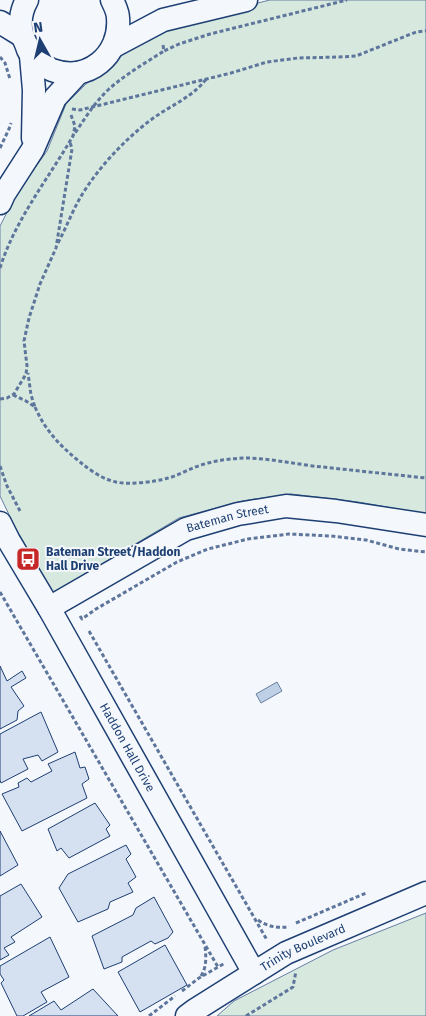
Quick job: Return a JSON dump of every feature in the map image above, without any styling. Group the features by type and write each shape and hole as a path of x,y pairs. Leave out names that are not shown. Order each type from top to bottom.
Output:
{"street":[{"path":"27,0 20,18 21,35 31,56 34,90 33,149"},
{"path":"31,56 44,67 61,73 78,73 90,69 104,60 114,46 118,34 118,17 112,0"},
{"path":"114,46 163,20 246,0"},
{"path":"0,22 21,35"},
{"path":"0,203 33,149 55,98 78,73"},
{"name":"Bateman Street","path":"49,608 186,529 238,514 286,506 336,510 426,525"},
{"name":"Haddon Hall Drive","path":"0,522 254,973"},
{"name":"Trinity Boulevard","path":"188,1016 286,953 426,894"}],"path":[{"path":"73,136 75,126 73,118 66,108 80,110 266,62 298,58 356,56 416,32 426,31"},
{"path":"0,268 18,225 73,136 94,106 109,90 137,67 164,51"},
{"path":"0,57 5,63 11,81"},
{"path":"207,78 200,88 152,119 123,144 98,171 80,198 40,284 24,341 31,395 40,419 65,450 103,478 117,483 150,482 170,478 207,463 248,458 426,478"},
{"path":"0,148 11,122"},
{"path":"56,248 72,149 70,142"},
{"path":"0,399 13,395 26,374 27,366"},
{"path":"13,395 34,407"},
{"path":"0,592 218,968"},
{"path":"87,627 267,940"},
{"path":"254,916 269,927 289,927"},
{"path":"199,978 204,972 205,944"},
{"path":"246,1016 293,987 296,972 286,953"}],"shaded area":[{"path":"270,0 426,0 426,514 358,502 291,494 242,501 179,518 53,593 16,529 0,496 0,226 17,193 47,151 66,104 86,84 122,54 168,25"},
{"path":"426,913 426,1016 217,1016 234,1001 333,950"}],"water":[{"path":"277,682 282,691 261,703 256,694"}],"building":[{"path":"0,666 7,681 22,671 26,678 11,687 24,706 18,711 17,720 0,729"},
{"path":"41,712 58,752 42,761 38,755 23,759 28,769 1,783 0,734"},
{"path":"75,752 80,768 85,767 89,779 82,784 87,798 22,831 2,794 19,787 18,783 27,778 31,782 52,771 48,764"},
{"path":"95,803 110,825 106,829 110,836 69,858 61,848 57,851 48,829"},
{"path":"0,831 18,865 0,876"},
{"path":"126,845 131,854 126,859 136,877 128,883 133,892 110,902 108,909 78,922 59,888 68,874"},
{"path":"21,884 42,917 11,937 15,942 4,948 9,955 0,960 0,896"},
{"path":"154,897 173,932 168,938 155,944 151,941 122,957 122,962 104,969 92,936 133,915 136,908"},
{"path":"50,937 69,977 41,992 47,1002 23,1016 17,1016 1,983 4,980 0,974 0,966"},
{"path":"165,945 187,985 140,1012 118,972"},
{"path":"93,989 118,1016 29,1016 54,1001 61,1010"}],"place":[{"name":"Bateman Street/Haddon Hall Drive","path":"28,559"}]}
